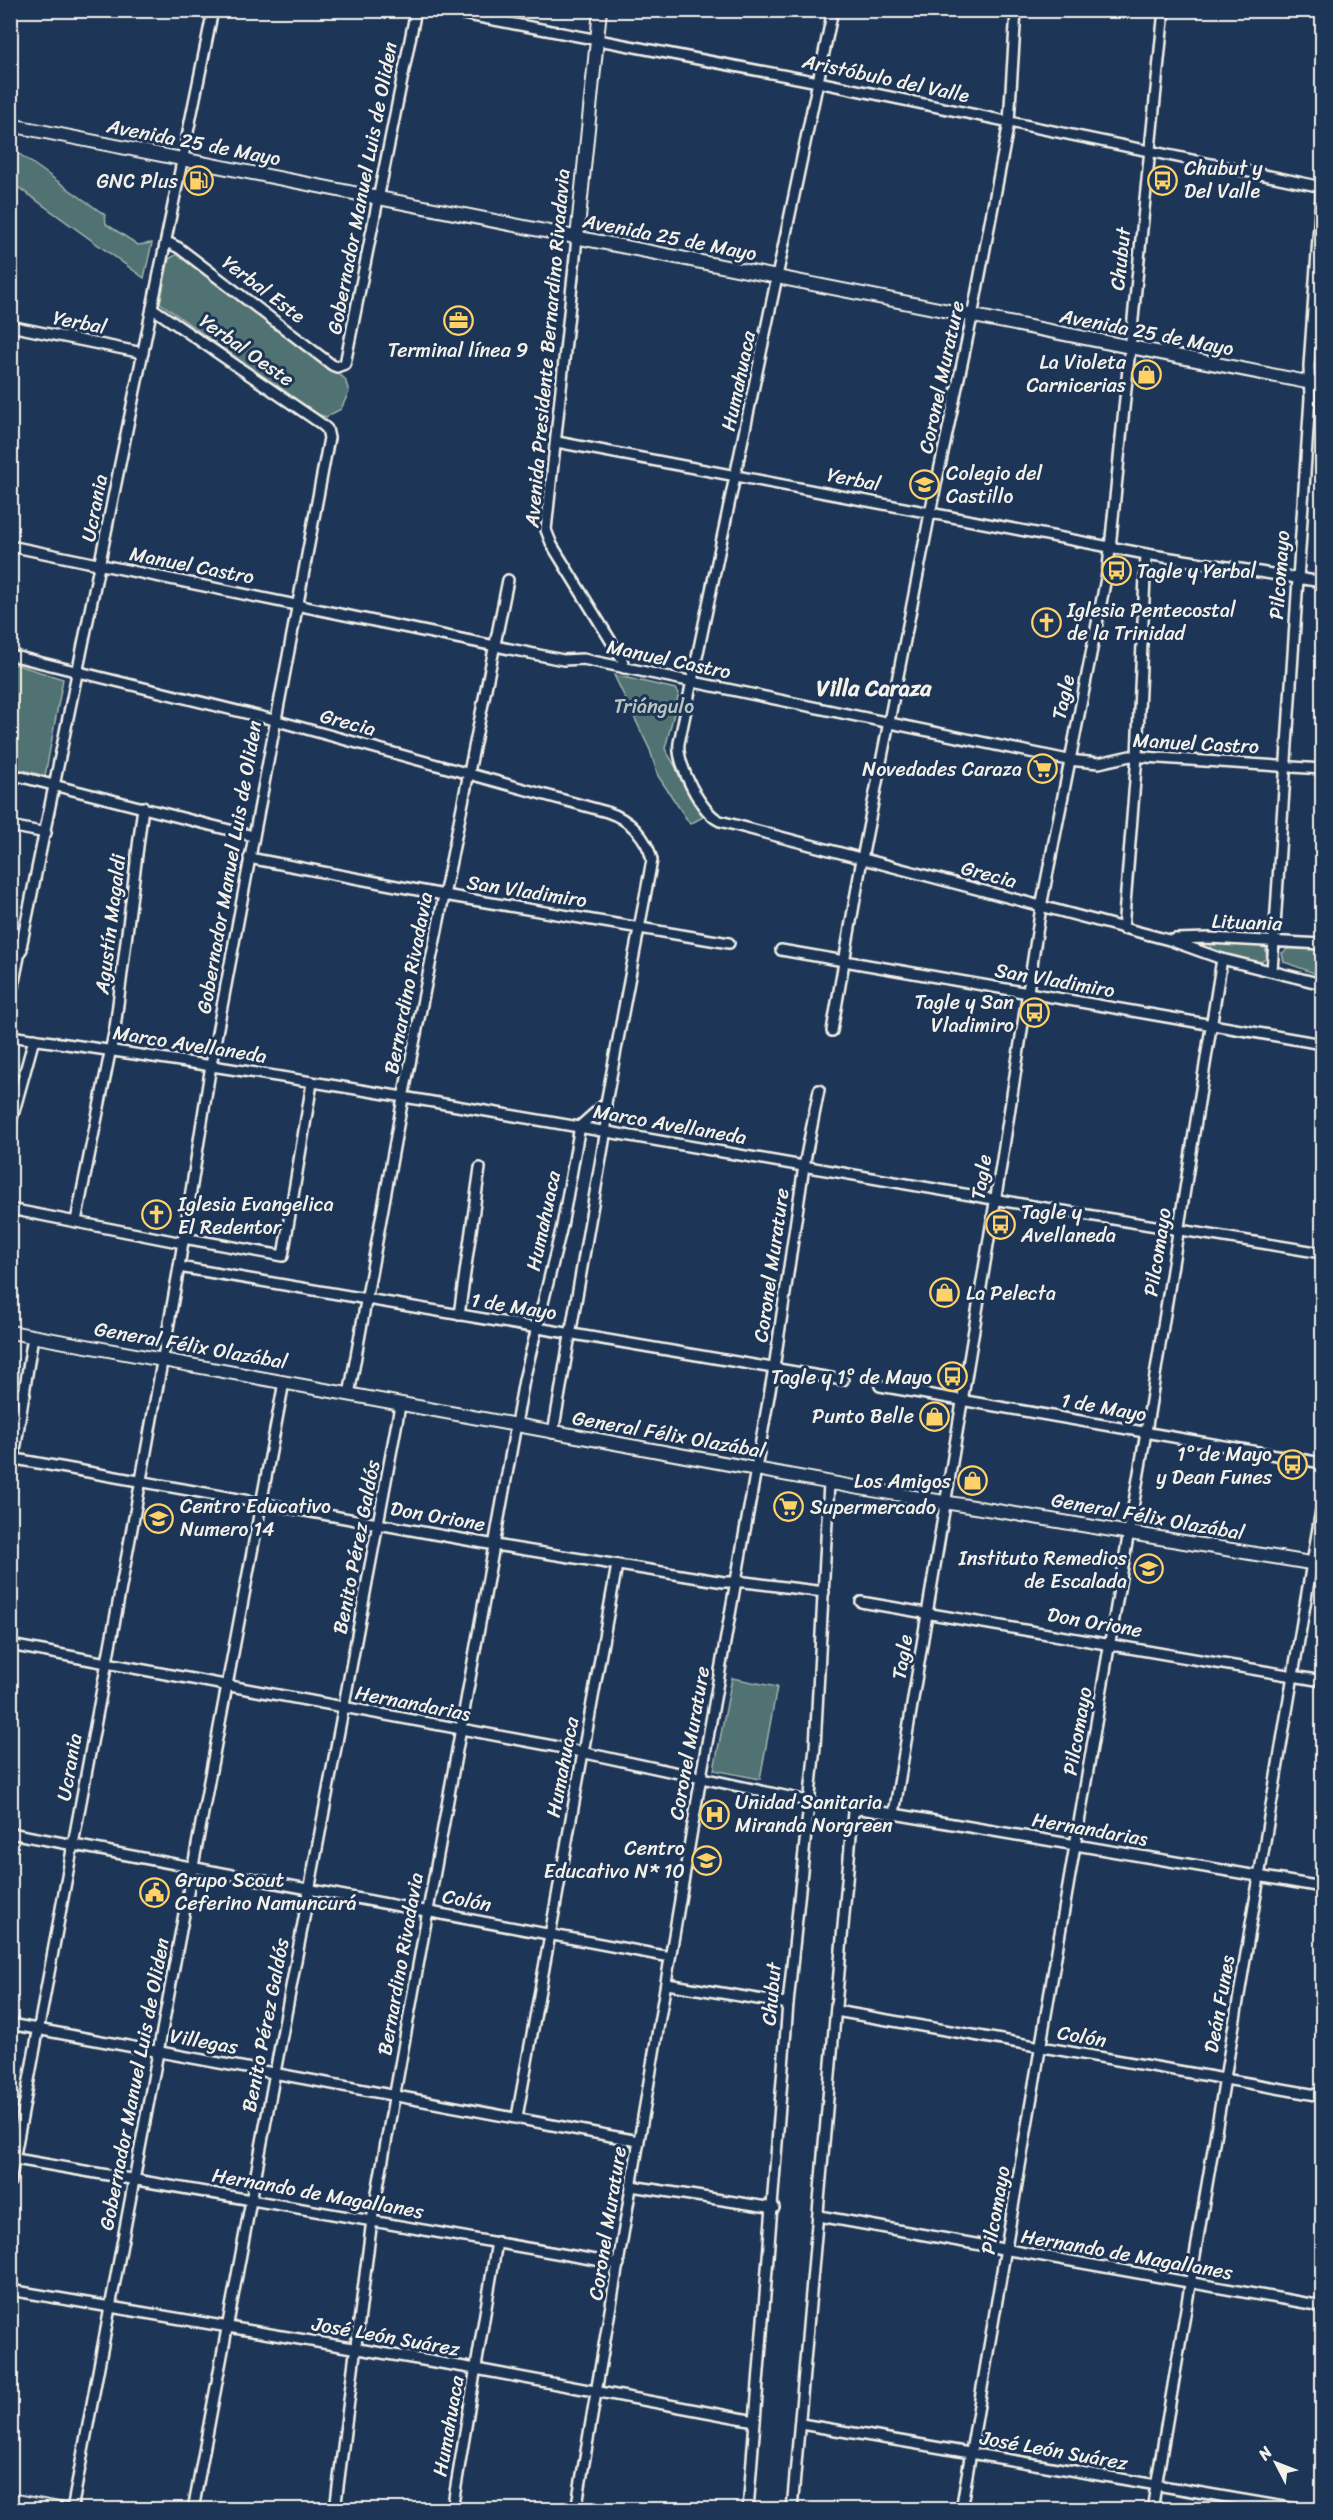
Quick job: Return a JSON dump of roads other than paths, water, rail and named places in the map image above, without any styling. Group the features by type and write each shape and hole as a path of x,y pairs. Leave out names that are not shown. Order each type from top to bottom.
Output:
{"street":[{"name":"Ucrania","path":"10,1012 11,990 22,949 46,833 213,10"},
{"name":"Gobernador Manuel Luis de Oliden","path":"338,367 345,364 416,10"},
{"name":"Aristóbulo del Valle","path":"442,10 818,82 1322,187"},
{"name":"Avenida Presidente Bernardino Rivadavia","path":"600,10 547,524 548,536 622,659 624,668"},
{"name":"Humahuaca","path":"678,759 679,743 735,474 779,278 833,10"},
{"name":"Coronel Murature","path":"832,1031 861,859 930,513 972,317 1009,122 1016,10"},
{"name":"Chubut","path":"1111,548 1164,10"},
{"name":"Avenida 25 de Mayo","path":"10,125 1323,386"},
{"name":"Pilcomayo","path":"1272,971 1287,767 1296,579 1323,182"},
{"name":"Yerbal Este","path":"167,242 179,248 338,367"},
{"name":"Yerbal Oeste","path":"152,308 320,423"},
{"name":"Yerbal","path":"10,327 143,353"},
{"name":"Gobernador Manuel Luis de Oliden","path":"162,1359 179,1268 211,1065 274,720 329,438 327,429 320,423"},
{"name":"Yerbal","path":"557,442 735,474 1111,548 1323,582"},
{"name":"Manuel Castro","path":"10,546 562,660 583,659 692,684 1068,760 1099,763 1137,756 1323,769"},
{"name":"Tagle","path":"894,1814 963,1401 1041,907 1111,548"},
{"path":"1123,929 1137,756 1146,554"},
{"name":"Bernardino Rivadavia","path":"349,1395 403,1098 508,580"},
{"name":"Grecia","path":"10,656 274,720 617,815 634,826 650,852 652,860 641,927"},
{"name":"Grecia","path":"678,759 681,768 715,819 1169,940 1222,958 1323,984"},
{"path":"10,774 253,836"},
{"name":"Agustín Magaldi","path":"76,1221 111,1049 143,807"},
{"path":"10,826 46,833"},
{"name":"San Vladimiro","path":"249,858 444,895 729,943"},
{"path":"553,1433 606,1130 606,1103 641,927"},
{"name":"Lituania","path":"1169,940 1323,944"},
{"path":"10,945 22,949"},
{"name":"San Vladimiro","path":"781,950 1323,1044"},
{"name":"Pilcomayo","path":"961,2510 1146,1432 1222,958"},
{"name":"Marco Avellaneda","path":"10,1036 111,1049 606,1130 995,1199 1323,1253"},
{"path":"10,1126 34,1039"},
{"path":"10,1209 283,1256 312,1083"},
{"name":"Coronel Murature","path":"576,2510 638,2140 774,1368 804,1166 819,1090"},
{"path":"580,1126 606,1103"},
{"name":"Humahuaca","path":"516,1427 562,1226 580,1126"},
{"path":"459,1315 480,1168"},
{"name":"1 de Mayo","path":"179,1268 843,1380"},
{"name":"General Félix Olazábal","path":"10,1332 284,1382 400,1406 829,1483 1317,1565"},
{"path":"10,1483 33,1336"},
{"name":"Ucrania","path":"10,2182 162,1359"},
{"name":"Gobernador Manuel Luis de Oliden","path":"72,2510 284,1382"},
{"name":"1 de Mayo","path":"880,1386 1323,1463"},
{"path":"10,1392 25,1395"},
{"name":"Benito Pérez Galdós","path":"193,2510 225,2327 400,1406"},
{"name":"Bernardino Rivadavia","path":"335,2510 372,2220 516,1427"},
{"name":"Don Orione","path":"13,1459 141,1480 495,1545 617,1565 824,1592"},
{"name":"Chubut","path":"748,2510 774,2208 788,2004 815,1747 829,1483"},
{"name":"Deán Funes","path":"1152,2510 1292,1675 1317,1565 1323,1504"},
{"name":"Humahuaca","path":"517,2117 617,1565"},
{"name":"Don Orione","path":"861,1602 1323,1681"},
{"name":"Hernandarias","path":"10,1645 459,1731 583,1752 808,1801"},
{"name":"Hernandarias","path":"836,2011 853,1812 860,1809 1323,1887"},
{"name":"Colón","path":"10,1833 670,1957"},
{"path":"667,1984 788,2004"},
{"path":"792,2510 836,2011"},
{"name":"Colón","path":"836,2011 1323,2096"},
{"name":"Villegas","path":"10,2024 638,2140"},
{"name":"Hernando de Magallanes","path":"13,2158 619,2264"},
{"path":"631,2186 774,2208"},
{"name":"Hernando de Magallanes","path":"819,2216 1189,2284 1323,2306"},
{"name":"Humahuaca","path":"452,2510 497,2242"},
{"name":"José León Suárez","path":"10,2290 476,2369 756,2421"},
{"name":"José León Suárez","path":"801,2424 1302,2510"},
{"path":"10,2500 65,2510"}],"place":[{"name":"Chubut y Del Valle","path":"1163,180"},
{"name":"GNC Plus","path":"199,181"},
{"name":"Terminal línea 9","path":"458,320"},
{"name":"La Violeta Carnicerias","path":"1147,374"},
{"name":"Colegio del Castillo","path":"925,485"},
{"name":"Tagle y Yerbal","path":"1116,571"},
{"name":"Iglesia Pentecostal de la Trinidad","path":"1046,622"},
{"name":"Novedades Caraza","path":"1043,769"},
{"name":"Tagle y San Vladimiro","path":"1035,1013"},
{"name":"Iglesia Evangelica El Redentor","path":"157,1215"},
{"name":"Tagle y Avellaneda","path":"1000,1224"},
{"name":"La Pelecta","path":"945,1293"},
{"name":"Tagle y 1° de Mayo","path":"953,1377"},
{"name":"Punto Belle","path":"935,1416"},
{"name":"1° de Mayo y Dean Funes","path":"1293,1465"},
{"name":"Los Amigos","path":"972,1481"},
{"name":"Supermercado","path":"789,1507"},
{"name":"Centro Educativo Numero 14","path":"159,1518"},
{"name":"Instituto Remedios de Escalada","path":"1148,1569"},
{"name":"Unidad Sanitaria Miranda Norgreen","path":"714,1814"},
{"name":"Centro Educativo N* 10","path":"706,1860"},
{"name":"Grupo Scout Ceferino Namuncurá","path":"154,1892"}],"district":[{"name":"Villa Caraza","path":"874,688"}],"park label":[{"name":"Triángulo","path":"654,706"}]}
